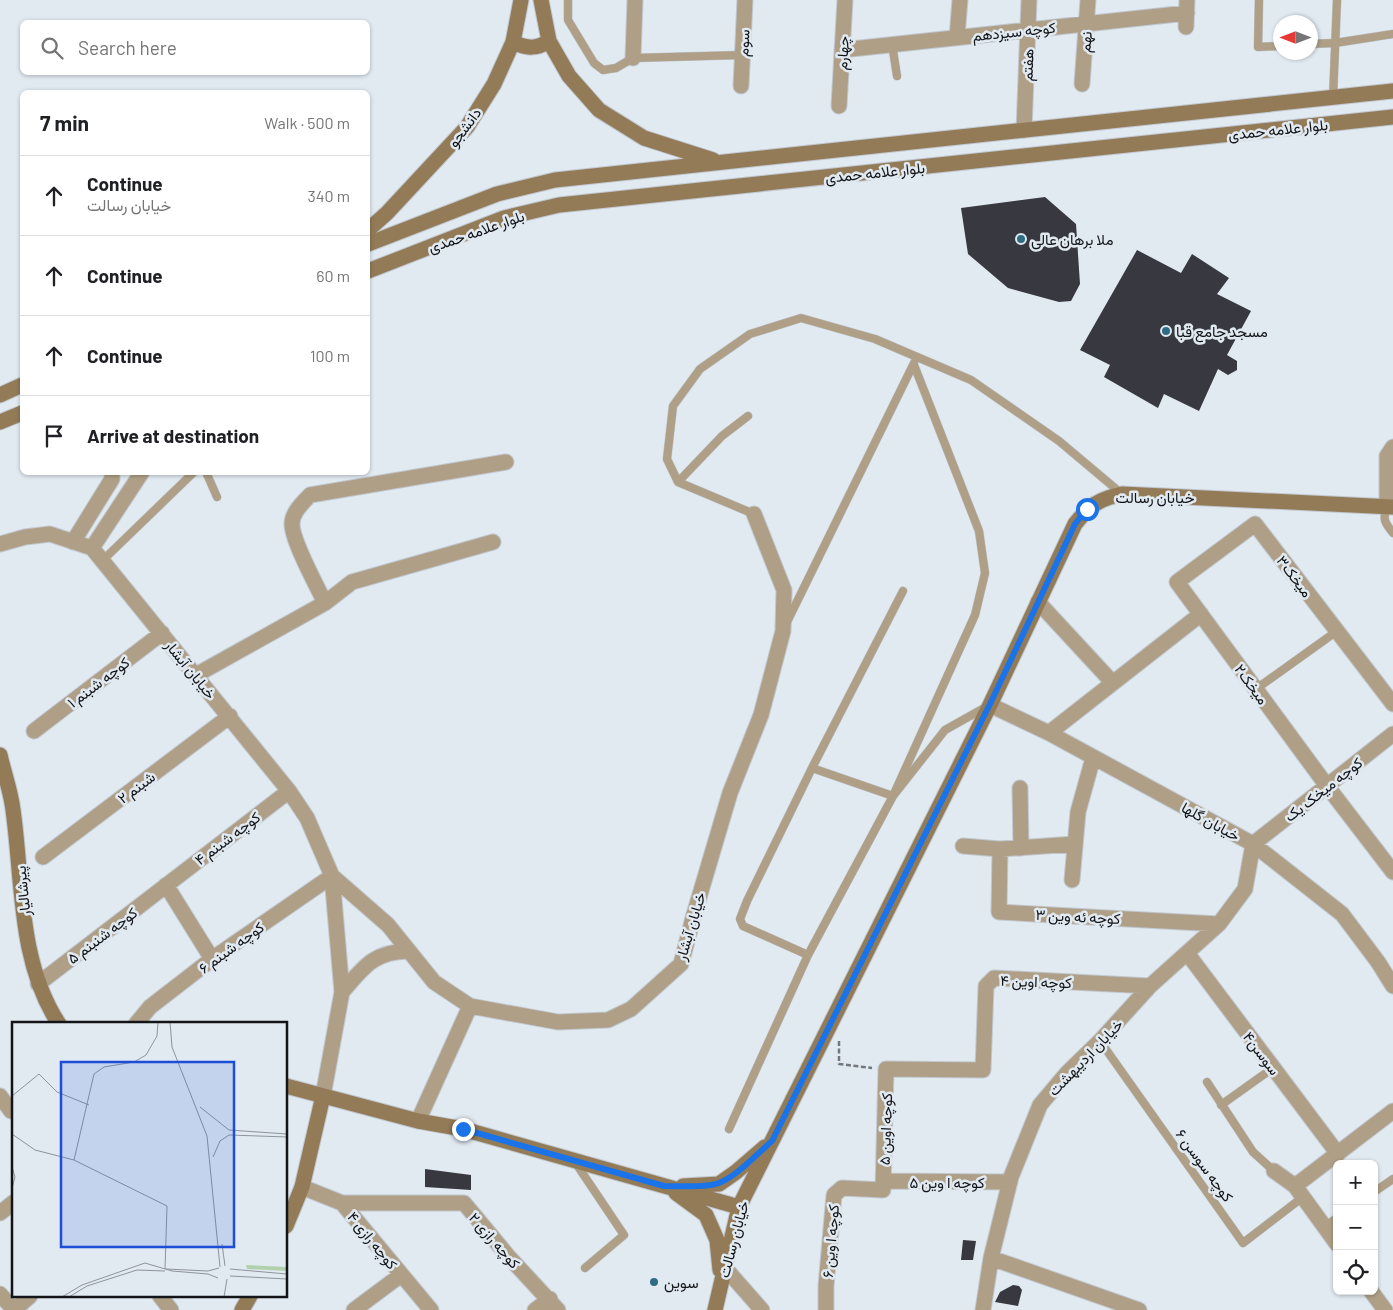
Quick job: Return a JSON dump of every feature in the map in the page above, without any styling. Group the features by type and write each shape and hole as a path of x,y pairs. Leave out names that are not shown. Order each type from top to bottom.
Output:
{"street":[{"name":"دانشجو","path":"370,228 393,207 467,128 494,84 514,42 521,0"},
{"path":"541,0 549,41 569,76 599,110 644,138 719,162"},
{"path":"632,58 635,0"},
{"name":"سوم","path":"741,86 745,0"},
{"name":"چهارم","path":"839,106 845,0"},
{"path":"957,37 960,0"},
{"name":"هفتم","path":"1024,130 1029,0"},
{"name":"نهم","path":"1082,84 1088,0"},
{"name":"کوچه سیزدهم","path":"842,50 1186,13"},
{"path":"514,42 522,47 532,48 541,46 549,41"},
{"name":"بلوار علامه حمدی","path":"370,243 497,194 545,182 1393,91"},
{"name":"بلوار علامه حمدی","path":"370,270 504,218 560,205 1393,117"},
{"path":"0,395 20,387"},
{"path":"0,422 20,414"},
{"path":"1390,507 1387,456 1393,447"},
{"path":"325,604 296,540 292,523 296,510 310,495 506,462"},
{"path":"73,542 112,479 112,475"},
{"path":"0,544 25,537 50,534 92,548 140,475"},
{"name":"خیابان رسالت","path":"715,1310 738,1207 990,704 1075,524 1087,509 1104,498 1122,494 1390,507"},
{"name":"خیابان آبشار","path":"332,876 388,925 434,982 470,1006 558,1022 608,1020 631,1009 681,964 692,918 730,793 761,715 783,631 784,590 754,514"},
{"name":"میخک۳","path":"1177,582 1255,524 1393,704"},
{"path":"196,675 325,604 352,582 493,542"},
{"name":"خیابان آبشار","path":"92,548 289,791 307,818 332,876 342,992 323,1096"},
{"name":"میخک۲","path":"1177,582 1327,786 1393,872"},
{"path":"1038,602 1113,683"},
{"path":"1049,733 1201,614"},
{"name":"کوچه شبنم ۱","path":"34,730 162,633"},
{"name":"خیابان گلها","path":"990,704 1049,733 1253,844 1342,914 1378,962 1393,986"},
{"name":"شبنم ۲","path":"43,857 230,716"},
{"name":"کوچه میخک یک","path":"1253,844 1393,734"},
{"name":"پیرشالیار","path":"0,755 13,808 27,940 38,984 58,1022"},
{"path":"1072,880 1078,812 1093,758"},
{"path":"1020,788 1021,848"},
{"name":"کوچه شبنم ۴","path":"166,886 289,791"},
{"path":"963,846 1000,849 1074,844"},
{"name":"خیابان اردیبهشت","path":"983,1310 991,1258 1010,1182 1040,1105 1068,1072 1100,1041 1150,986 1219,924 1245,890 1253,844"},
{"name":"کوچه ئه وین ۳","path":"1000,849 999,912 1219,924"},
{"name":"کوچه شبنم ۶","path":"138,1022 150,1007 212,959 332,876"},
{"path":"166,886 212,959"},
{"name":"کوچه شنبنم ۵","path":"38,984 166,886"},
{"path":"342,992 364,967 382,954 394,951 408,951"},
{"name":"سوسن۴","path":"1188,953 1338,1154"},
{"name":"کوچه اوین ۴","path":"886,1069 983,1070 986,986 994,978 1150,986"},
{"path":"418,1121 470,1006"},
{"name":"کوچه اوین ۵","path":"883,1186 886,1069"},
{"path":"288,1087 418,1121 463,1129 738,1207"},
{"path":"0,1096 12,1111"},
{"path":"288,1221 302,1187 323,1096"},
{"path":"1299,1192 1338,1154 1393,1111"},
{"path":"664,1186 718,1184 736,1172 772,1141"},
{"path":"1274,1171 1331,1222"},
{"name":"کوچه ا وین ۵","path":"883,1186 1010,1182"},
{"path":"664,1186 706,1215 717,1240 723,1275 762,1310"},
{"name":"کوچه ا وین ۶","path":"826,1310 826,1286 834,1195 842,1188 883,1186"},
{"name":"کوچه رازی ۴","path":"302,1187 342,1203 431,1310"},
{"name":"کوچه رازی ۲","path":"342,1203 464,1203 508,1256 554,1304"},
{"path":"0,1213 12,1204"},
{"path":"991,1258 1139,1310"},
{"path":"354,1310 401,1275"},
{"path":"0,1294 14,1310 28,1298"},
{"path":"1374,1295 1385,1310"},
{"path":"162,1298 171,1310"},
{"path":"242,1310 249,1298"},
{"path":"535,1310 554,1304"}],"lane":[{"path":"568,0 568,20 594,63 603,70 616,68 632,58 742,54"},
{"path":"1259,0 1258,47 1273,46"},
{"path":"1333,98 1337,0"},
{"path":"1318,44 1335,43 1393,34"},
{"path":"892,44 897,76"},
{"path":"754,514 678,482 667,459 672,406 700,369 750,334 801,318 875,339 971,380 1058,441 1122,494"},
{"path":"783,631 918,357"},
{"path":"729,1129 808,955 894,796 975,615 985,573 979,532 914,365"},
{"path":"678,482 722,436 748,416"},
{"path":"102,561 191,475"},
{"path":"207,475 217,497"},
{"path":"1390,507 1383,516 1384,523 1393,533"},
{"path":"808,955 743,926 740,919 812,768 903,591"},
{"path":"1256,689 1337,631"},
{"path":"894,796 945,730 990,704"},
{"path":"812,768 894,796"},
{"name":"کوچه سوسن ۶","path":"1100,1041 1243,1243 1299,1192"},
{"path":"1221,1104 1274,1068"},
{"path":"1207,1082 1253,1152 1274,1171"},
{"path":"574,1160 624,1235 585,1268"},
{"path":"1378,1189 1393,1179"}],"path":[{"path":"839,1036 838,1064 886,1069"}],"building":[{"name":"ملا برهان عالی","path":"1045,197 1076,224 1080,284 1071,301 1059,302 1008,288 968,254 961,208"},
{"name":"مسجد جامع قبا","path":"1137,250 1181,273 1192,254 1229,278 1217,294 1251,311 1227,355 1237,361 1237,370 1228,375 1218,369 1199,411 1164,394 1158,408 1104,377 1110,365 1080,350"},
{"path":"425,1169 471,1175 471,1190 425,1187"},
{"path":"963,1240 976,1241 973,1260 961,1260"},
{"path":"1013,1285 1019,1286 1022,1290 1018,1306 995,1302 1000,1292"}],"place":[{"name":"ملا برهان عالی","path":"1021,239"},
{"name":"مسجد جامع قبا","path":"1166,331"},
{"name":"سوین","path":"654,1282"}],"route":[{"path":"463,1129 664,1186 718,1184 736,1172 772,1141 990,704 1075,524 1087,509"}]}
